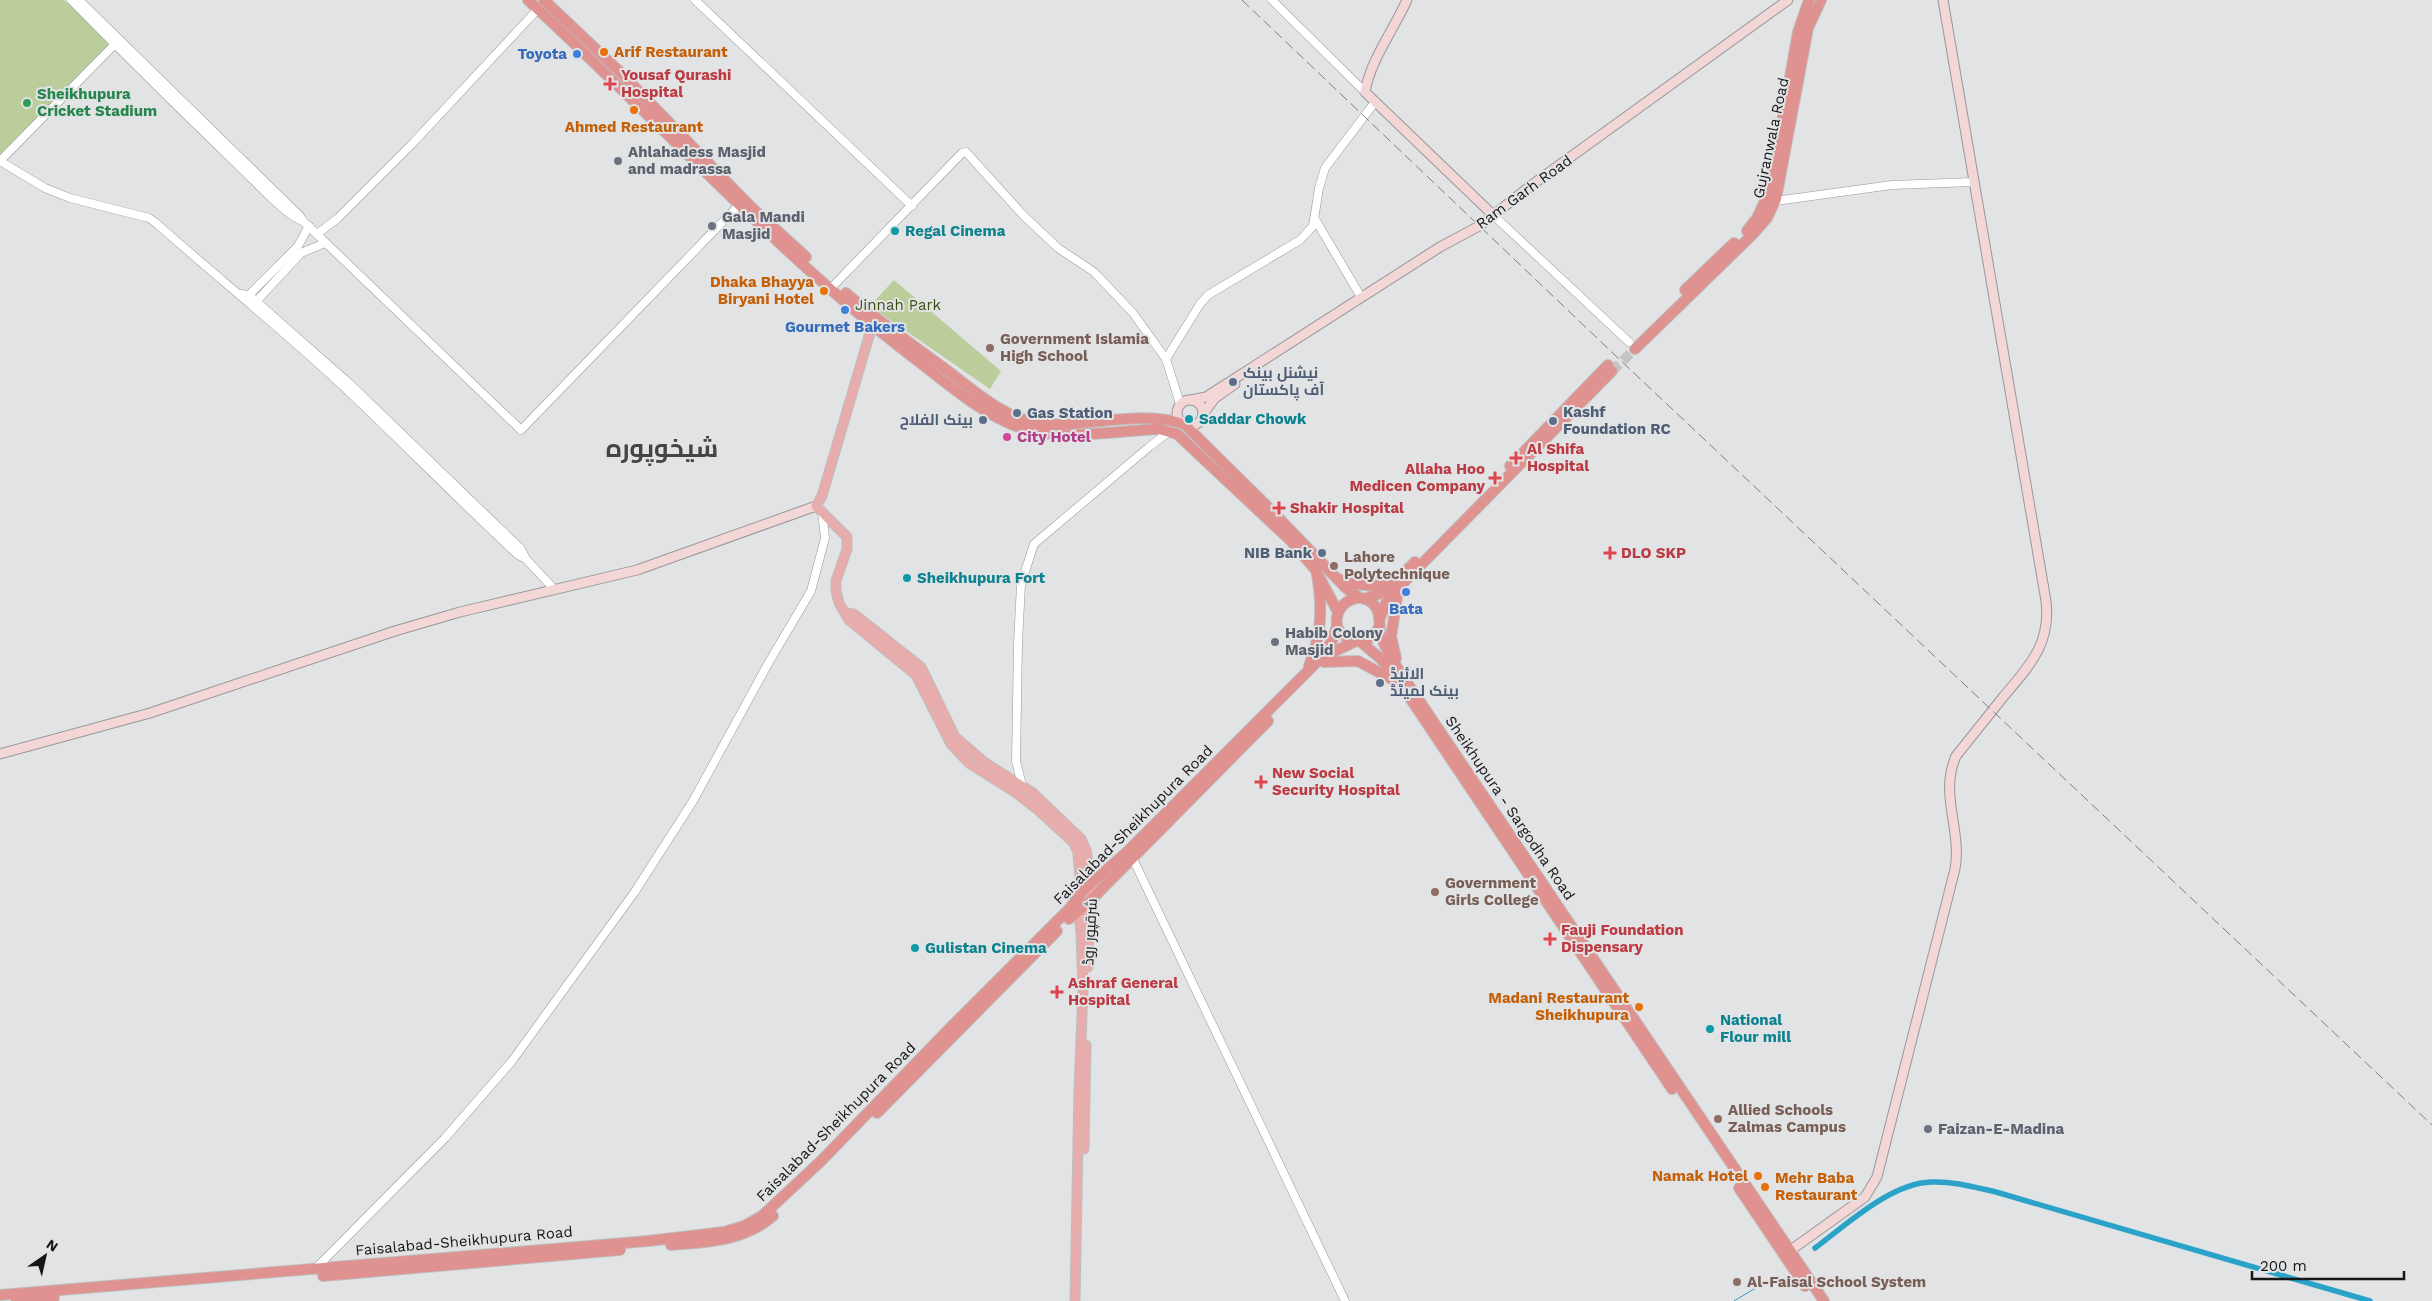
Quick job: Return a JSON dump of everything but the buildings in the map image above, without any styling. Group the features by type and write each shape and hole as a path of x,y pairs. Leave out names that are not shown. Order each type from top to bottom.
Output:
{"highway":[{"path":"528,0 589,56 738,206 872,326 988,401 1024,421 1046,424 1156,420 1169,427 1292,541 1315,569 1338,612 1337,626 1342,635 1358,642 1372,637 1387,601 1397,586 1610,368"},
{"path":"544,0 620,72 750,206 877,320 993,415 1022,428 1045,435 1150,430 1185,425 1337,578 1376,608 1379,623"},
{"name":"Gujranwala Road","path":"1631,345 1753,234 1767,218 1775,201 1792,90 1798,32 1809,0"},
{"name":"Gujranwala Road","path":"1631,345 1747,231 1757,218 1770,190 1808,28 1821,0"},
{"path":"1150,430 1156,425 1156,420"},
{"path":"1307,672 1318,642 1320,624 1321,606 1315,569"},
{"path":"1337,578 1373,586 1397,586"},
{"path":"1338,612 1346,602 1363,599 1397,586"},
{"path":"1397,586 1391,637 1404,683"},
{"name":"Sheikhupura - Sargodha Road","path":"1379,623 1388,652 1404,683 1787,1253 1815,1301"},
{"name":"Faisalabad-Sheikhupura Road","path":"16,1301 649,1244 724,1232 744,1226 762,1216 821,1161 1078,897 1128,851 1307,672 1328,649 1337,626"},
{"name":"Sheikhupura - Sargodha Road","path":"1358,642 1382,660 1404,683"},
{"name":"Faisalabad-Sheikhupura Road","path":"0,1295 315,1269 728,1239 763,1224 975,1016 1078,909 1091,900 1132,857 1236,756 1334,652 1358,642"},
{"path":"1324,662 1358,660 1404,683"},
{"name":"Sheikhupura - Sargodha Road","path":"1787,1253 1824,1301"}],"main road":[{"path":"1407,0 1394,28 1373,64 1365,92 1492,214"},
{"name":"Ram Garh Road","path":"1191,400 1206,397 1440,247 1480,225 1492,214 1788,0"},
{"path":"1787,1253 1865,1197 1877,1177 1955,869 1957,844 1948,790 1951,766 1956,756 2028,670 2039,651 2047,625 2046,601 1942,0"},
{"path":"819,509 872,326"},
{"name":"Ram Garh Road","path":"1203,414 1214,398 1249,374 1251,369"},
{"path":"1191,400 1201,407 1203,414 1197,424 1185,425 1177,416 1180,404 1191,400"},
{"path":"0,754 150,713 395,631 484,605 637,570 819,509"},
{"path":"819,509 841,529 848,540 836,586 836,597 849,620 916,675 939,724 957,750 969,763 1023,798 1078,841"},
{"path":"846,612 854,614 921,667 955,737 984,762 1022,785 1078,841"},
{"name":"شرقپور روڈ","path":"1078,841 1086,850 1092,893 1089,906 1080,1301"},
{"name":"شرقپور روڈ","path":"1075,1301 1078,1090 1083,990 1078,909 1078,841"}],"street":[{"path":"71,0 300,216 325,243 521,430 738,206"},
{"path":"79,0 117,42"},
{"path":"695,0 912,206"},
{"path":"1272,0 1365,92"},
{"path":"317,234 338,218 412,144 538,9"},
{"path":"117,42 0,161 45,188 70,198 148,218 349,383 522,549 526,559 554,589"},
{"path":"1166,358 1208,295 1300,240 1313,226 1318,188 1325,168 1375,102"},
{"path":"836,284 962,154 968,152 1030,222 1058,248 1094,272 1133,313 1166,358 1180,404"},
{"path":"1775,201 1899,185 1973,182"},
{"path":"1492,214 1631,345"},
{"path":"1315,219 1361,297"},
{"path":"306,224 298,246 245,296 245,308 254,304 301,253 325,243"},
{"path":"1022,785 1016,761 1018,643 1021,584 1034,544 1149,447 1169,427"},
{"path":"315,1269 445,1138 512,1061 634,893 693,801 769,662 806,599 823,550 825,538 819,509"},
{"path":"1132,857 1345,1301"}],"green space":[{"name":"Sheikhupura Cricket Stadium","path":"0,0 64,0 109,41 109,49 0,158"},
{"name":"Jinnah Park","path":"894,280 1001,371 990,389 870,306"}],"waterway":[{"path":"1815,1248 1855,1217 1885,1197 1916,1184 1947,1182 1996,1192 2370,1301"},
{"path":"1734,1301 1769,1280"}],"tunnel":[{"path":"1612,371 1635,349"}],"railway":[{"path":"1242,0 1618,358 2432,1125"}],"place":[{"name":"Arif Restaurant","path":"604,52"},
{"name":"Toyota","path":"577,54"},
{"name":"Yousaf Qurashi Hospital","path":"610,84"},
{"name":"Sheikhupura Cricket Stadium","path":"27,103"},
{"name":"Ahmed Restaurant","path":"634,110"},
{"name":"Ahlahadess Masjid and madrassa","path":"618,161"},
{"name":"Gala Mandi Masjid","path":"712,226"},
{"name":"Regal Cinema","path":"895,231"},
{"name":"Dhaka Bhayya Biryani Hotel","path":"824,291"},
{"name":"Gourmet Bakers","path":"845,310"},
{"name":"Government Islamia High School","path":"990,348"},
{"name":"نیشنل بینک آف پاکستان","path":"1233,382"},
{"name":"Gas Station","path":"1017,413"},
{"name":"Saddar Chowk","path":"1189,419"},
{"name":"بینک الفلاح","path":"983,420"},
{"name":"Kashf Foundation RC","path":"1553,421"},
{"name":"City Hotel","path":"1007,437"},
{"name":"Al Shifa Hospital","path":"1516,458"},
{"name":"Allaha Hoo Medicen Company","path":"1495,478"},
{"name":"Shakir Hospital","path":"1279,508"},
{"name":"NIB Bank","path":"1322,553"},
{"name":"DLO SKP","path":"1610,553"},
{"name":"Lahore Polytechnique","path":"1334,566"},
{"name":"Sheikhupura Fort","path":"907,578"},
{"name":"Bata","path":"1406,592"},
{"name":"Habib Colony Masjid","path":"1275,642"},
{"name":"الائیڈ بینک لمیٹڈ","path":"1380,683"},
{"name":"New Social Security Hospital","path":"1261,782"},
{"name":"Government Girls College","path":"1435,892"},
{"name":"Fauji Foundation Dispensary","path":"1550,939"},
{"name":"Gulistan Cinema","path":"915,948"},
{"name":"Ashraf General Hospital","path":"1057,992"},
{"name":"Madani Restaurant Sheikhupura","path":"1639,1007"},
{"name":"National Flour mill","path":"1710,1029"},
{"name":"Allied Schools Zalmas Campus","path":"1718,1119"},
{"name":"Faizan-E-Madina","path":"1928,1129"},
{"name":"Namak Hotel","path":"1758,1176"},
{"name":"Mehr Baba Restaurant","path":"1765,1187"},
{"name":"Al-Faisal School System","path":"1737,1282"}],"district":[{"name":"شیخوپورہ","path":"662,448"}]}
